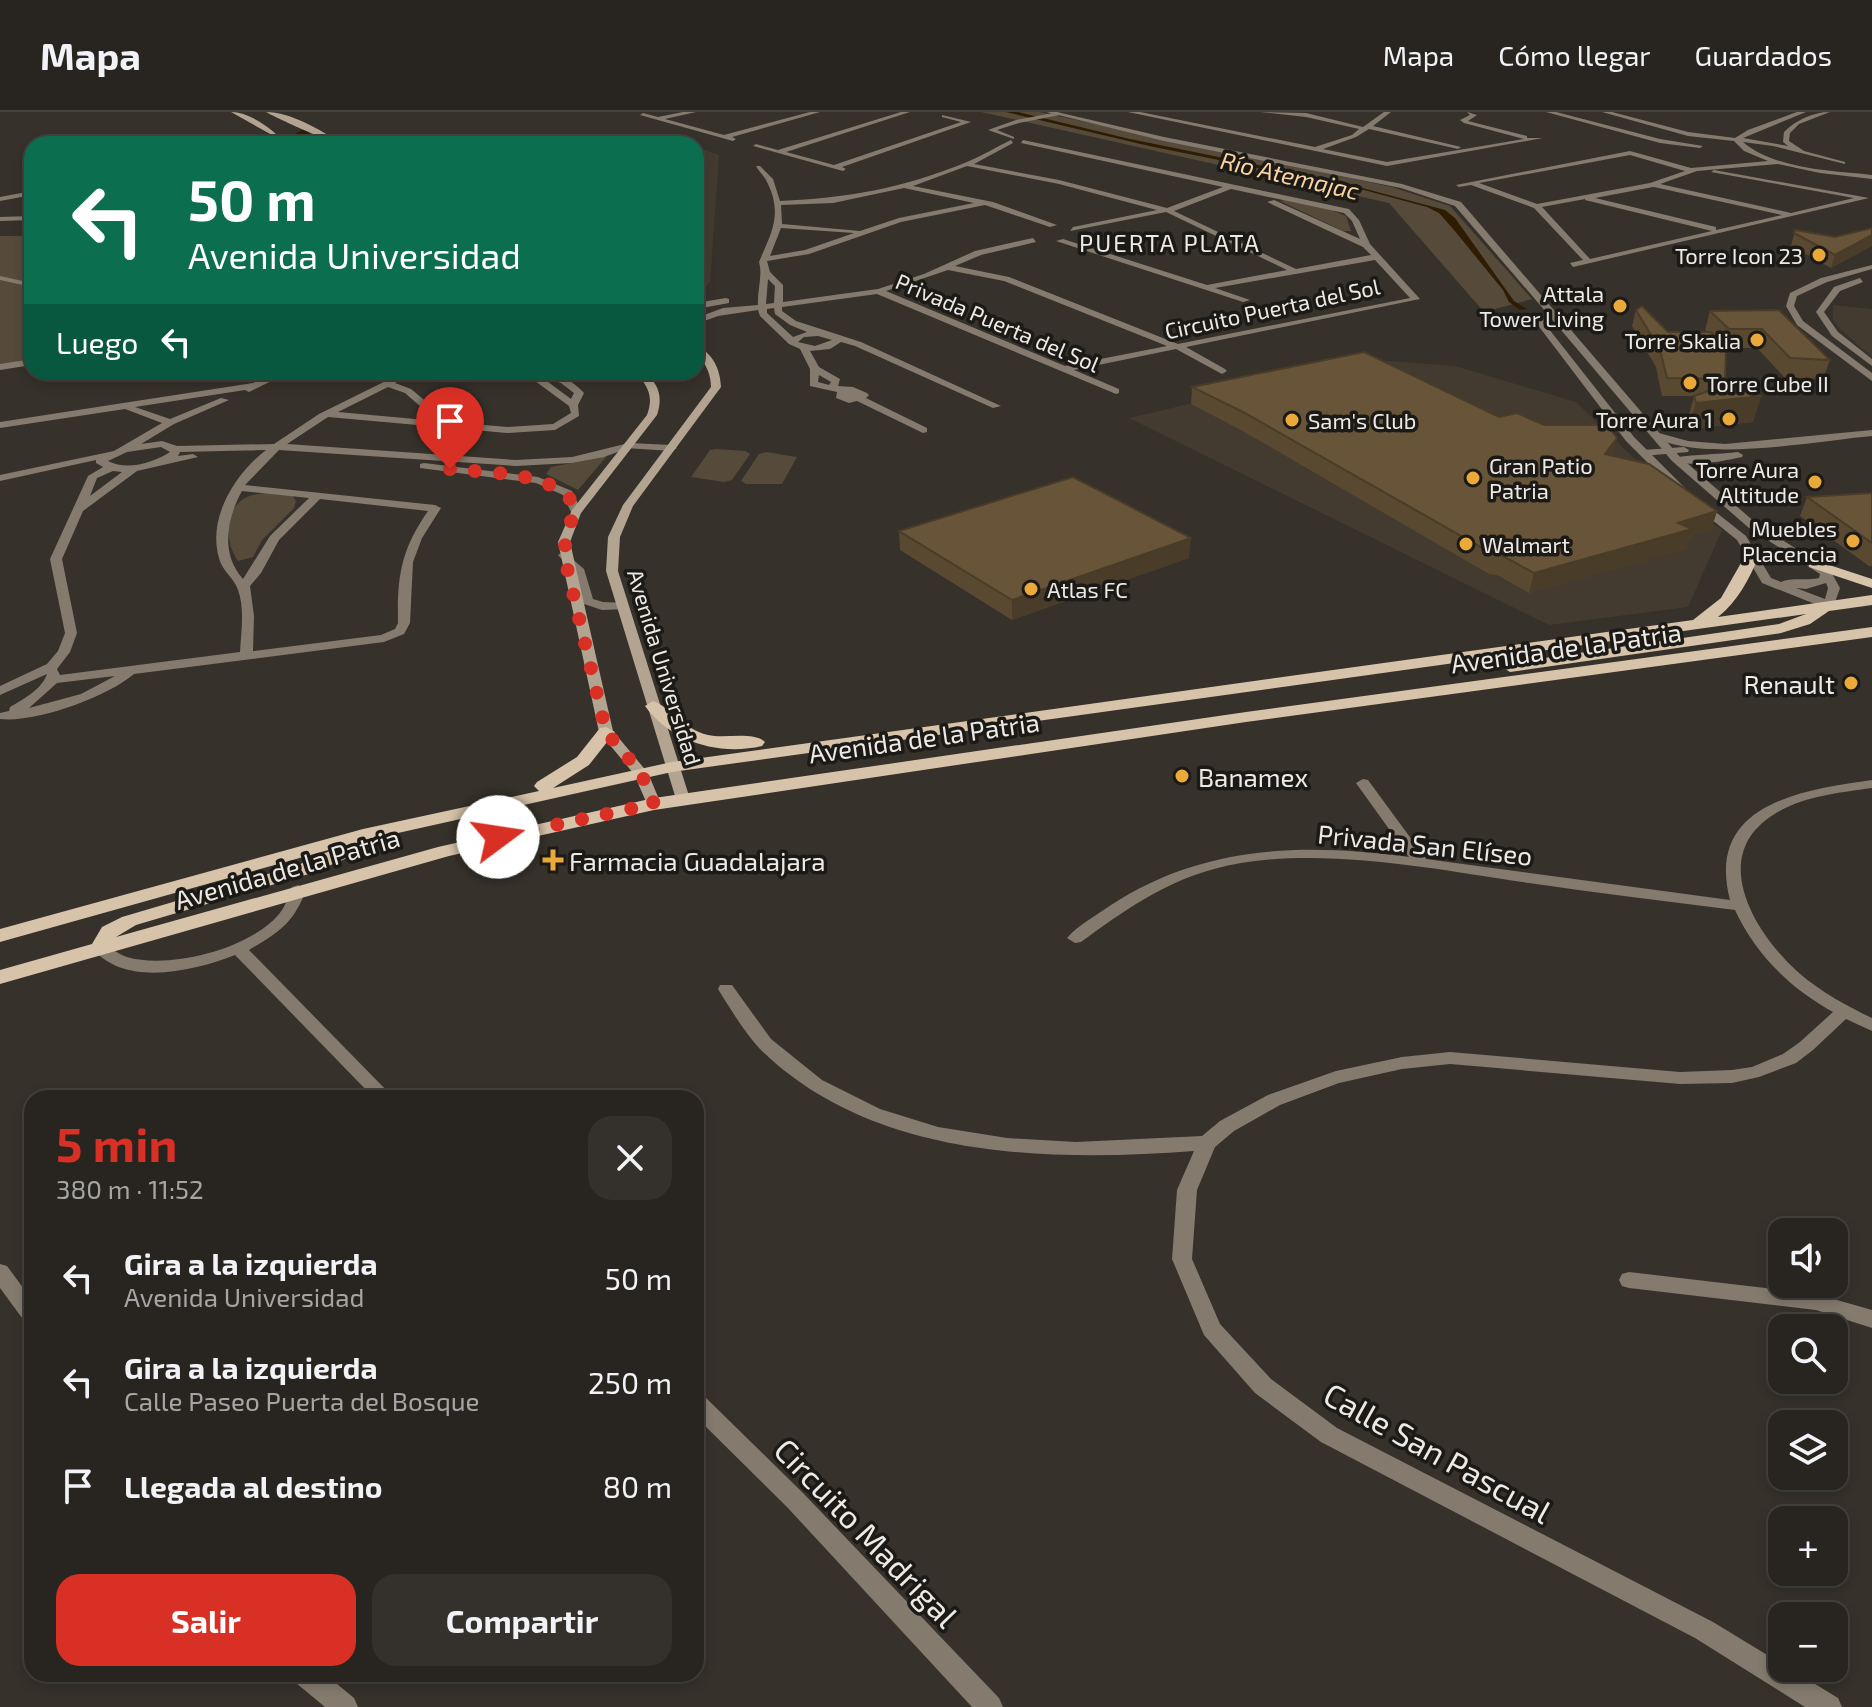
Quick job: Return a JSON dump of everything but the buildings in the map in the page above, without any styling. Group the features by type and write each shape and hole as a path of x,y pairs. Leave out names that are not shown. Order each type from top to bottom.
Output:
{"main road":[{"path":"234,112 276,136"},
{"path":"269,112 324,136"},
{"name":"Avenida Universidad","path":"683,799 612,571 612,539 628,505 716,387 716,373 704,354"},
{"path":"647,380 655,389 656,406 629,446 576,512 567,529 564,555 606,732 641,773 654,804"},
{"path":"1689,624 1707,617 1726,602 1752,556"},
{"path":"1820,568 1872,584"},
{"name":"Avenida de la Patria","path":"0,936 389,828 672,767 1872,600"},
{"path":"1472,686 1503,668 1781,628 1805,621 1829,605 1872,614"},
{"name":"Avenida de la Patria","path":"0,977 298,890 534,829 654,804 1472,686 1872,632"},
{"path":"653,706 678,731 719,743 742,744 815,734 888,736"},
{"path":"474,809 527,793 558,778 583,761 606,732"},
{"path":"100,948 104,937 121,924 322,863 359,847 389,828"}],"street":[{"path":"656,119 693,112"},
{"path":"723,137 817,112"},
{"path":"778,152 907,112"},
{"path":"938,114 949,112"},
{"path":"834,167 968,122 944,116 960,112"},
{"path":"1131,112 1387,164 1540,138"},
{"path":"1236,134 1263,127 1266,112 1306,115 1369,126 1468,149"},
{"path":"1314,150 1347,139 1388,112"},
{"path":"1470,112 1474,115 1463,120 1466,122 1531,139"},
{"path":"1549,112 1660,141 1709,147 1742,147 1781,162 1872,178"},
{"path":"1556,112 1578,116 1602,112 1688,134 1774,144 1868,168"},
{"path":"1736,140 1750,131 1803,112"},
{"path":"1802,152 1786,142 1788,130 1797,123 1827,112"},
{"path":"1012,140 1000,133 1053,114 1439,196 1467,212 1673,455 1753,526"},
{"path":"643,115 733,139"},
{"path":"1602,125 1598,120 1615,118 1636,121"},
{"path":"777,203 835,201 902,185 965,164 1012,140"},
{"name":"Circuito Puerta del Sol","path":"1012,140 1346,211 1355,220 1366,245 1416,299 1064,369"},
{"path":"1736,140 1742,147"},
{"path":"756,146 848,170"},
{"path":"1695,169 1707,157 1709,147"},
{"path":"1459,185 1630,153 1669,164 1866,199 1573,265"},
{"path":"1537,206 1652,185 1695,169 1781,162"},
{"path":"965,164 1059,182 1167,210 1293,270"},
{"path":"758,167 764,171 777,203 778,226 764,259 766,273 761,280 763,314 794,345 804,348 829,346 837,338"},
{"path":"1858,176 1868,168"},
{"path":"1471,183 1537,206 1587,260"},
{"path":"902,185 984,203 1053,225 1122,259"},
{"path":"1652,185 1794,215"},
{"path":"704,318 762,304 879,291 916,280 988,250 1046,241 1167,210 1229,187"},
{"name":"Circuito Puerta del Sol","path":"1244,190 1366,245"},
{"path":"0,199 24,194"},
{"path":"1587,198 1721,231"},
{"path":"764,259 806,252 861,231 923,214 984,203"},
{"path":"1025,216 1031,223 1030,227 1053,225"},
{"path":"0,218 24,217"},
{"path":"778,226 861,231"},
{"path":"778,302 866,285 1021,233 1122,259 1246,300"},
{"path":"1208,287 1376,257"},
{"path":"933,262 1012,274 1199,344"},
{"path":"950,265 1006,279 1181,348 1222,371"},
{"path":"1872,267 1814,284 1791,299 1792,311 1800,323 1872,378"},
{"path":"766,273 776,280 778,312 793,323 858,344 996,406"},
{"path":"1814,284 1837,289 1872,277"},
{"path":"0,278 24,283"},
{"name":"Privada Puerta del Sol","path":"866,285 1116,391"},
{"path":"1837,289 1820,312 1827,324 1872,363"},
{"path":"704,305 738,301 762,304"},
{"path":"1072,305 1085,301"},
{"path":"1551,312 1540,320 1603,404 1643,453 1679,489 1742,538 1762,574 1778,587 1829,605 1834,588 1820,568"},
{"path":"1800,323 1827,324"},
{"path":"792,340 801,335 818,333"},
{"path":"1558,346 1575,349 1585,361 1599,367"},
{"path":"804,348 815,369 813,384 838,389 841,398 859,398 923,430"},
{"path":"0,367 24,363"},
{"path":"0,376 24,372"},
{"path":"125,449 248,380"},
{"path":"203,406 268,380"},
{"path":"246,654 248,616 244,586 234,578 222,550 224,514 237,487 275,448 325,414 396,380"},
{"path":"325,414 507,430 555,427 572,419 576,409 573,405 541,380"},
{"path":"388,384 408,391 447,424"},
{"path":"0,425 255,386"},
{"path":"1603,404 1622,408 1639,428 1655,435 1687,444 1725,447"},
{"path":"120,407 159,416 168,424"},
{"path":"168,424 163,436 173,447"},
{"path":"1673,455 1872,433"},
{"path":"1643,453 1698,460 1872,442"},
{"path":"56,467 65,462 153,444 547,464 589,458 629,446 672,448"},
{"path":"159,461 169,457 173,447"},
{"path":"0,478 56,467 138,466 275,448 538,480 568,493 576,512"},
{"path":"106,467 100,461 113,453"},
{"path":"422,466 433,457"},
{"path":"538,480 547,464"},
{"path":"77,510 138,466"},
{"path":"2,716 31,701 53,674 64,652 71,633 56,559 93,476 106,467"},
{"path":"0,691 53,674 130,672 246,654 384,638 400,631 404,623 403,568 412,541 435,508 237,487"},
{"path":"1679,489 1700,493 1820,568 1827,577 1820,583 1806,585 1782,582 1762,574"},
{"path":"244,586 255,573 274,538 319,494"},
{"path":"564,555 578,569 588,601 602,606 622,606"},
{"path":"2,716 75,701 100,692 130,672"},
{"path":"1363,783 1421,863"},
{"path":"1872,784 1789,802 1758,818 1744,830 1736,843 1731,868 1740,906 1776,961 1795,978 1844,1011 1872,1025"},
{"name":"Privada San Elíseo","path":"1075,938 1120,906 1175,876 1223,863 1287,855 1421,863 1740,906"},
{"path":"100,948 109,959 134,966 165,967 203,961 239,949 266,933 293,906 298,890"},
{"path":"239,949 377,1090"},
{"path":"726,989 742,1020 770,1050 819,1086 880,1117 961,1140 1046,1148 1151,1149 1207,1143 1227,1126 1274,1100 1336,1077 1402,1063 1450,1058 1512,1061 1692,1078 1759,1073 1789,1061 1812,1044 1844,1011"},
{"name":"Calle San Pascual","path":"1207,1143 1187,1190 1182,1259 1212,1329 1263,1386 1329,1435 1704,1630 1829,1707"},
{"path":"0,1272 24,1305"},
{"path":"1629,1280 1816,1302 1872,1319"},
{"name":"Circuito Madrigal","path":"704,1411 795,1500 990,1707"},
{"path":"315,1682 345,1707"}],"shaded area":[{"path":"981,112 1039,112 1392,187 1450,206 1532,299 1484,312 1389,203"},
{"path":"1006,112 1018,112 1130,139 1332,180 1445,210 1455,218 1514,301 1527,309 1520,310 1509,302 1503,290 1454,230 1439,213 1427,207 1353,187 1149,146"},
{"path":"704,150 719,155 710,283 704,288"},
{"path":"1280,201 1346,216 1351,231 1343,231"},
{"path":"0,236 24,236 24,364 0,368"},
{"path":"1833,305 1872,309 1872,357 1838,327 1833,319"},
{"name":"Gran Patio Patria","path":"1376,360 1455,366 1576,402 1667,490 1722,530 1688,607 1549,625 1129,418"},
{"path":"710,450 750,454 732,480 724,482 691,477"},
{"path":"766,452 797,457 782,484 746,484 741,481 759,454"},
{"path":"607,456 578,490 546,474 551,467"},
{"path":"277,492 292,495 296,501 294,508 262,540 253,557 238,561 228,527 233,510 249,496"}],"place":[{"name":"Torre Icon 23","path":"1819,255"},
{"name":"Attala Tower Living","path":"1620,306"},
{"name":"Torre Skalia","path":"1757,340"},
{"name":"Torre Cube II","path":"1690,383"},
{"name":"Torre Aura 1","path":"1729,419"},
{"name":"Sam's Club","path":"1292,420"},
{"name":"Gran Patio Patria","path":"1473,478"},
{"name":"Torre Aura Altitude","path":"1815,482"},
{"name":"Muebles Placencia","path":"1853,541"},
{"name":"Walmart","path":"1466,544"},
{"name":"Atlas FC","path":"1031,589"},
{"name":"Renault","path":"1851,683"},
{"name":"Banamex","path":"1182,776"},
{"name":"Farmacia Guadalajara","path":"553,860"}],"district":[{"name":"PUERTA PLATA","path":"1170,242"}],"route":[{"path":"450,469 538,480 568,493 574,502 576,512 567,529 564,555 606,732 641,773 654,804 498,837"}],"water label":[{"name":"Río Atemajac","path":"1290,175"}]}
